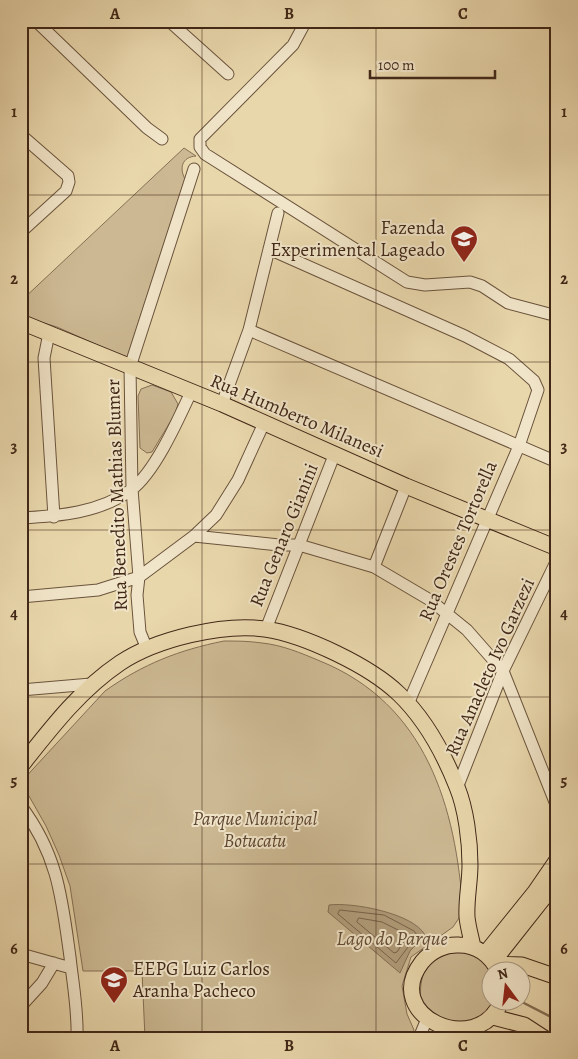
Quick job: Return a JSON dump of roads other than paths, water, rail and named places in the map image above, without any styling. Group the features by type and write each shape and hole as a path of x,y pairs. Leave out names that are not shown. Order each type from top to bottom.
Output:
{"main road":[{"name":"Rua Humberto Milanesi","path":"21,322 222,404 406,486 557,548"},
{"path":"21,766 54,724 91,684 121,662 147,649 211,631 266,629 329,651 362,665 408,704 435,742 458,788 466,826 470,863 467,918 451,945 432,953 421,963 415,975 413,996 417,1010 426,1022 446,1035 475,1031 493,1017 496,1012"},
{"path":"489,960 557,860"},
{"path":"489,960 512,939 557,881"},
{"path":"467,918 489,960"},
{"path":"512,939 515,958 519,962"},
{"path":"451,945 489,960 502,962"},
{"path":"530,968 557,977"},
{"path":"493,1017 524,1026 544,1038"}],"street":[{"path":"36,21 147,128 162,139"},
{"path":"169,21 228,74"},
{"path":"306,21 293,44 200,139 200,146 205,154 407,282 425,285 470,282 482,286 508,302 557,316"},
{"path":"21,135 68,176 69,182 66,191 21,232"},
{"name":"Rua Benedito Mathias Blumer","path":"147,649 140,632 137,595 139,577 132,489 130,367 194,169"},
{"path":"222,404 249,330 278,213"},
{"name":"Rua Orestes Tortorella","path":"269,249 465,336 509,359 534,381 538,390 518,446 408,704"},
{"path":"249,330 557,462"},
{"path":"50,333 44,358 54,517"},
{"path":"21,518 54,517 88,510 132,489 160,452 191,392"},
{"path":"21,597 98,590 139,577 194,536 216,515 227,500 264,423"},
{"name":"Rua Genaro Gianini","path":"266,629 335,453"},
{"path":"374,567 406,486"},
{"path":"194,536 279,545 299,545 374,567 408,586 446,612 467,630 503,670 556,805"},
{"name":"Rua Anacleto Ivo Garzezi","path":"458,788 503,670 557,560"},
{"path":"21,690 91,684"},
{"path":"21,806 38,828 50,856 62,896 76,998 77,1038"},
{"path":"21,954 71,968"},
{"path":"21,1006 42,983 54,963"},
{"path":"419,1038 426,1022"}],"water":[{"name":"Lago do Parque","path":"329,905 366,907 395,915 418,927 425,935 410,951 400,973 328,912"}],"waterway":[{"path":"530,1006 557,1020"}],"place":[{"name":"Fazenda Experimental Lageado","path":"464,263"},
{"name":"EEPG Luiz Carlos Aranha Pacheco","path":"114,1004"}],"park label":[{"name":"Parque Municipal Botucatu","path":"255,830"}]}
